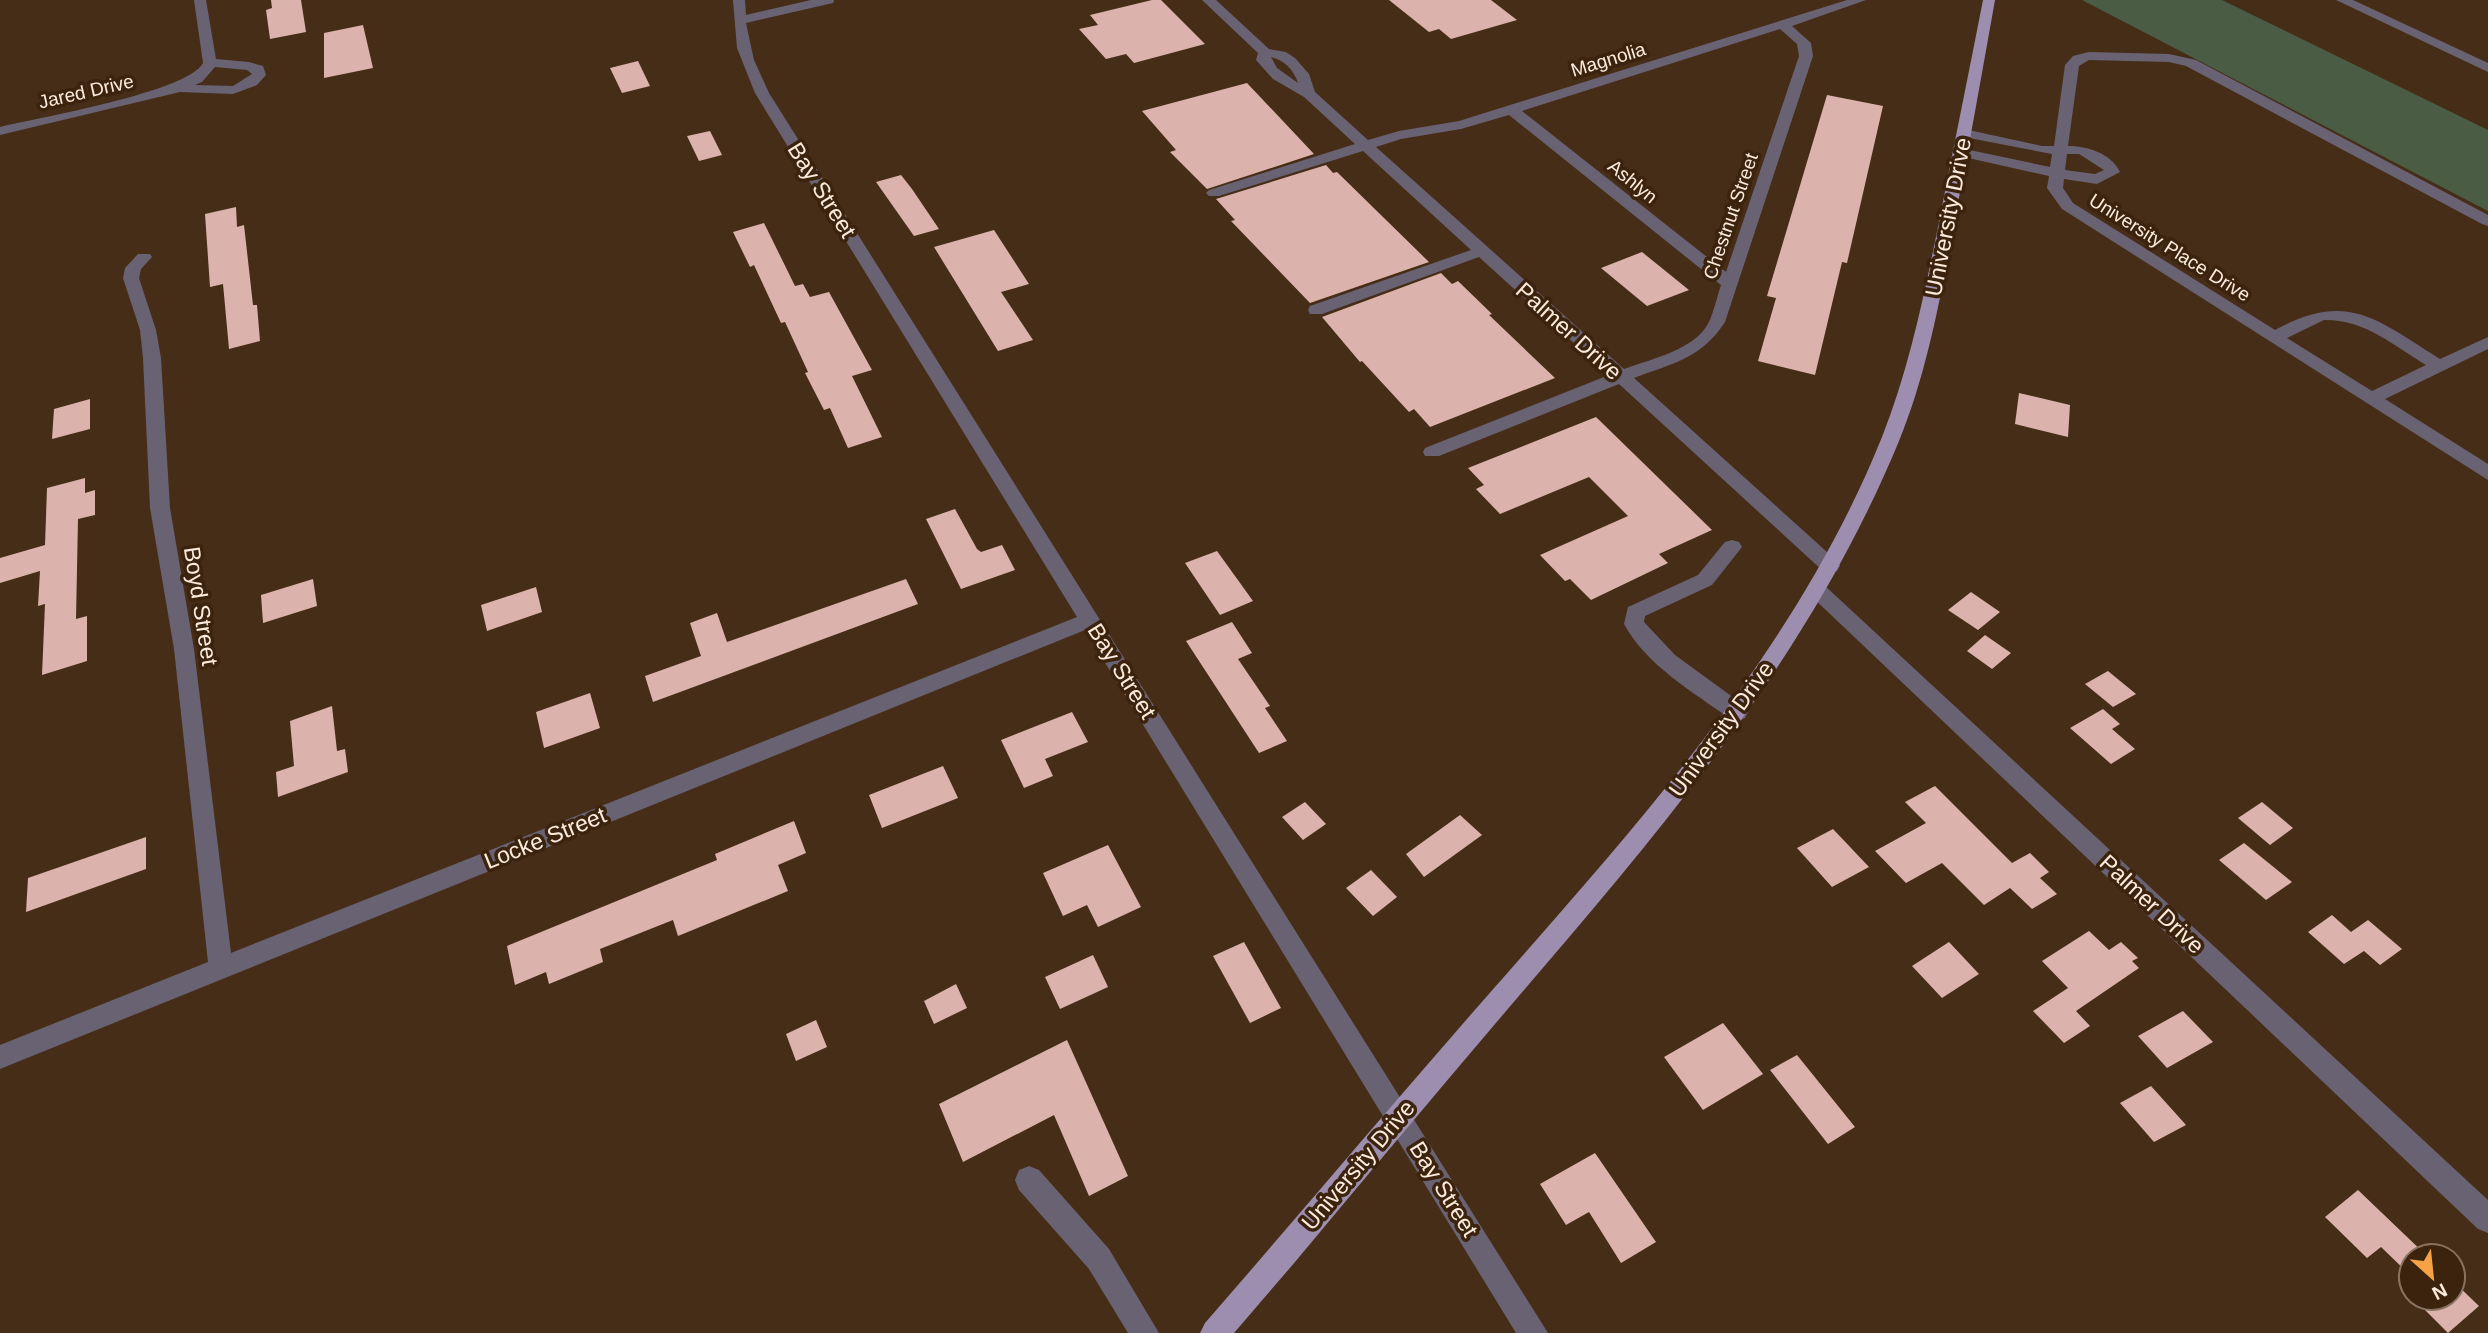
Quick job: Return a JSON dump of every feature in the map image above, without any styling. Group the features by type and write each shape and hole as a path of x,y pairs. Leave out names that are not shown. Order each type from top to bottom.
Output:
{"main road":[{"name":"University Drive","path":"1215,1333 1628,850 1737,712 1830,566 1880,464 1911,380 1931,305 1989,0"}],"street":[{"path":"200,0 210,63"},
{"name":"Bay Street","path":"739,0 739,22 747,62 762,93 1534,1333"},
{"path":"739,22 828,0"},
{"name":"Magnolia","path":"1214,192 1399,135 1456,126 1860,0"},
{"path":"2342,0 2488,68"},
{"name":"Palmer Drive","path":"1215,1 1265,52 1263,60 1268,68 1309,94 1830,566"},
{"name":"Chestnut Street","path":"1432,452 1689,350 1707,337 1717,322 1806,56 1804,43 1782,24"},
{"name":"University Place Drive","path":"2488,221 2197,66 2177,59 2089,57 2076,60 2072,65 2057,194 2071,209 2488,473"},
{"name":"Jared Drive","path":"0,131 181,88 202,76 210,63 258,69 259,75 251,83 233,90 217,92 181,88"},
{"name":"Ashlyn","path":"1511,109 1730,284"},
{"path":"1960,152 2093,180 2112,172 2109,165 2085,152 2042,150 1964,133"},
{"path":"1315,310 1482,251"},
{"name":"Boyd Street","path":"144,257 133,268 131,278 148,330 152,358 160,508 184,649 221,968"},
{"path":"2274,338 2323,316 2345,316 2372,326 2439,366"},
{"path":"2371,399 2488,342"},
{"path":"1732,547 1705,580 1635,612 1634,624 1643,637 1675,666 1737,712"},
{"name":"Palmer Drive","path":"1816,590 2488,1219"},
{"name":"Locke Street","path":"0,1057 1090,620"},
{"path":"1029,1180 1099,1259 1144,1333"}],"green space":[{"path":"2082,0 2222,0 2488,130 2488,211"}],"building":[{"path":"271,0 301,0 306,32 270,39 266,10 272,8"},
{"path":"1161,0 1205,44 1134,63 1126,54 1106,59 1079,29 1098,25 1090,15"},
{"path":"1389,0 1491,0 1517,20 1451,39 1439,29 1429,32"},
{"path":"363,25 373,68 324,78 324,33"},
{"path":"638,61 650,86 622,93 610,68"},
{"path":"1247,83 1314,154 1207,189 1170,152 1176,150 1142,111"},
{"path":"1827,95 1883,106 1847,263 1842,262 1815,375 1758,361 1776,298 1767,296"},
{"path":"710,131 722,155 699,161 687,136"},
{"path":"1326,165 1333,173 1337,172 1429,262 1310,303 1231,221 1235,220 1216,199"},
{"path":"901,175 939,229 914,236 876,182"},
{"path":"236,207 237,227 244,225 260,341 229,349 223,284 210,287 205,214"},
{"path":"764,223 795,286 803,284 810,297 829,292 872,370 852,376 882,437 848,448 830,408 824,410 805,373 808,372 785,322 781,323 754,265 750,267 733,232"},
{"path":"994,230 1029,284 1001,292 1033,340 998,351 934,247"},
{"path":"1642,252 1689,290 1647,306 1601,268"},
{"path":"1441,273 1452,284 1458,281 1492,314 1489,315 1555,378 1430,427 1414,409 1409,412 1362,361 1360,362 1322,317"},
{"path":"2019,393 2070,405 2068,437 2015,424"},
{"path":"90,399 90,429 52,439 54,409"},
{"path":"1596,417 1712,530 1659,554 1668,563 1591,600 1570,579 1565,581 1540,555 1628,516 1589,477 1500,514 1476,489 1484,485 1468,468"},
{"path":"85,478 85,493 95,490 95,515 78,519 76,619 87,616 87,661 42,675 45,604 38,606 40,571 0,583 0,558 45,545 47,488"},
{"path":"955,509 977,549 981,552 1002,545 1015,570 961,589 926,519"},
{"path":"1217,551 1253,601 1220,615 1185,563"},
{"path":"313,579 317,606 263,623 261,595"},
{"path":"906,579 918,604 653,702 645,676 701,656 690,623 717,613 727,642"},
{"path":"536,587 542,612 487,631 481,605"},
{"path":"1971,592 2000,612 1978,630 1948,610"},
{"path":"1232,622 1252,653 1238,659 1270,706 1265,708 1287,741 1259,753 1186,641"},
{"path":"1985,635 2011,653 1992,669 1967,651"},
{"path":"2108,671 2136,694 2113,707 2085,684"},
{"path":"590,693 600,728 544,748 536,712"},
{"path":"332,706 337,751 345,749 348,772 278,797 276,772 294,766 290,721"},
{"path":"2103,709 2120,724 2112,729 2135,749 2111,764 2070,728"},
{"path":"1072,712 1088,742 1045,759 1053,776 1024,788 1001,740"},
{"path":"943,766 958,798 882,828 869,795"},
{"path":"1935,786 2012,863 2030,853 2049,872 2040,878 2057,894 2032,909 2010,888 1984,905 1942,863 1906,883 1875,851 1926,823 1905,802"},
{"path":"1305,802 1326,824 1303,840 1282,817"},
{"path":"2262,802 2293,828 2270,845 2238,818"},
{"path":"1460,815 1482,835 1424,877 1406,854"},
{"path":"794,821 806,853 778,865 788,891 678,936 673,920 600,949 603,962 549,984 546,972 515,985 507,946 717,860 715,854"},
{"path":"1833,829 1869,867 1832,887 1797,848"},
{"path":"146,837 146,869 26,912 28,878"},
{"path":"2244,843 2292,882 2266,900 2219,860"},
{"path":"1108,845 1141,907 1098,927 1087,905 1063,916 1043,873"},
{"path":"1371,870 1397,897 1373,916 1346,888"},
{"path":"2332,915 2351,932 2368,920 2402,949 2380,965 2364,951 2344,964 2308,932"},
{"path":"2089,931 2109,950 2121,942 2138,958 2132,961 2139,968 2076,1011 2090,1026 2064,1043 2033,1011 2068,988 2042,961"},
{"path":"1244,942 1281,1008 1250,1023 1213,956"},
{"path":"1949,942 1979,974 1942,998 1912,966"},
{"path":"1093,955 1108,987 1060,1009 1045,977"},
{"path":"956,984 967,1008 934,1024 924,1001"},
{"path":"2183,1011 2213,1042 2167,1068 2138,1036"},
{"path":"816,1020 827,1047 796,1061 786,1034"},
{"path":"1723,1023 1763,1074 1703,1110 1664,1057"},
{"path":"1067,1040 1128,1176 1089,1196 1054,1115 963,1162 939,1104"},
{"path":"1797,1055 1855,1127 1828,1144 1770,1070"},
{"path":"2151,1086 2186,1125 2154,1142 2120,1103"},
{"path":"1595,1153 1656,1242 1621,1263 1589,1212 1566,1225 1540,1184"},
{"path":"2358,1190 2412,1242 2397,1242 2397,1262 2381,1247 2367,1258 2325,1217"},
{"path":"2467,1294 2479,1306 2448,1333 2427,1312 2467,1312"}]}
